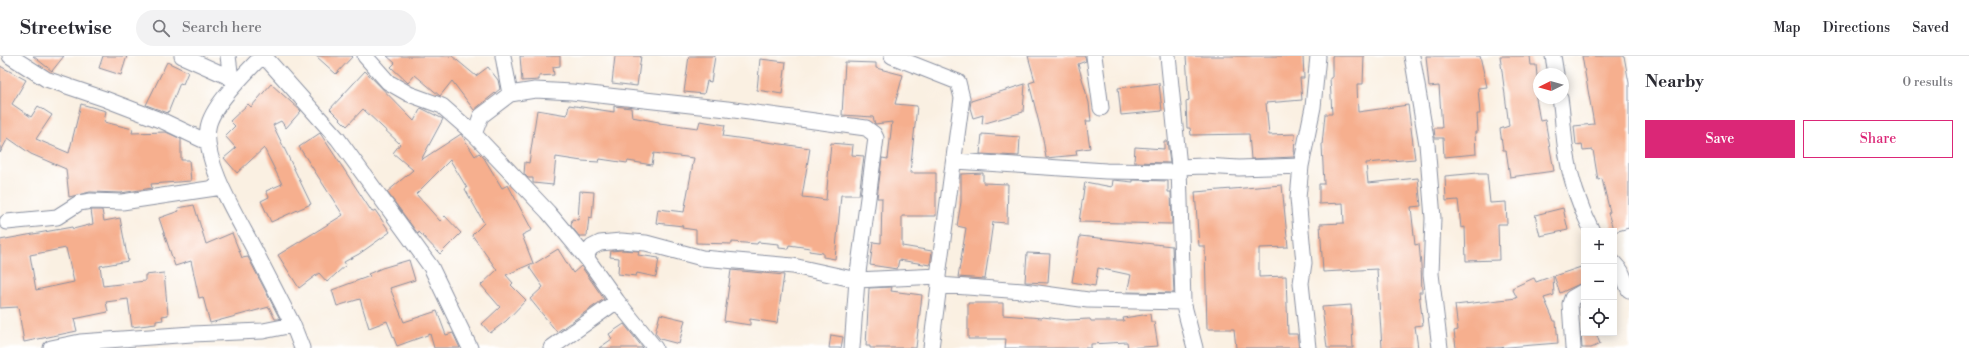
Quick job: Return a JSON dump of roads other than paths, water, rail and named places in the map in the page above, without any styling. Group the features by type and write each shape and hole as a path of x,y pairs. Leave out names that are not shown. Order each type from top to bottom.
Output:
{"street":[{"path":"10,56 46,79 150,116 207,142"},
{"path":"182,56 235,80"},
{"path":"228,56 235,80"},
{"path":"302,348 293,325 222,187 210,158 207,142 208,128 212,116 235,80 263,56 338,139 431,267 470,348"},
{"path":"365,56 388,82 408,94 442,106 474,134 548,212 588,260 617,301 655,348"},
{"path":"503,56 510,94"},
{"path":"892,56 958,82 962,98 955,161 938,281 931,348"},
{"path":"1094,56 1101,108"},
{"path":"1168,56 1179,170 1183,302 1195,348"},
{"path":"1308,348 1301,283 1304,263 1298,198 1307,128 1313,107 1318,56"},
{"path":"1412,56 1427,144 1433,218 1431,274 1440,348"},
{"path":"1553,56 1555,68"},
{"path":"474,134 481,116 510,94 535,90 572,92 727,109 866,128 876,138 858,280 852,348"},
{"path":"1561,104 1566,152 1575,186 1591,228"},
{"path":"955,161 1106,170 1179,170 1204,166 1239,168 1301,166"},
{"path":"7,222 57,217 79,204 91,201 122,202 222,187"},
{"path":"588,260 587,253 592,247 600,243 621,241 640,242 702,258 793,266 858,280 938,281 1088,300 1183,302"},
{"path":"1573,348 1570,304 1572,298 1581,293"},
{"path":"552,348 617,301"},
{"path":"51,348 80,342 192,334 262,331 293,325"}]}
